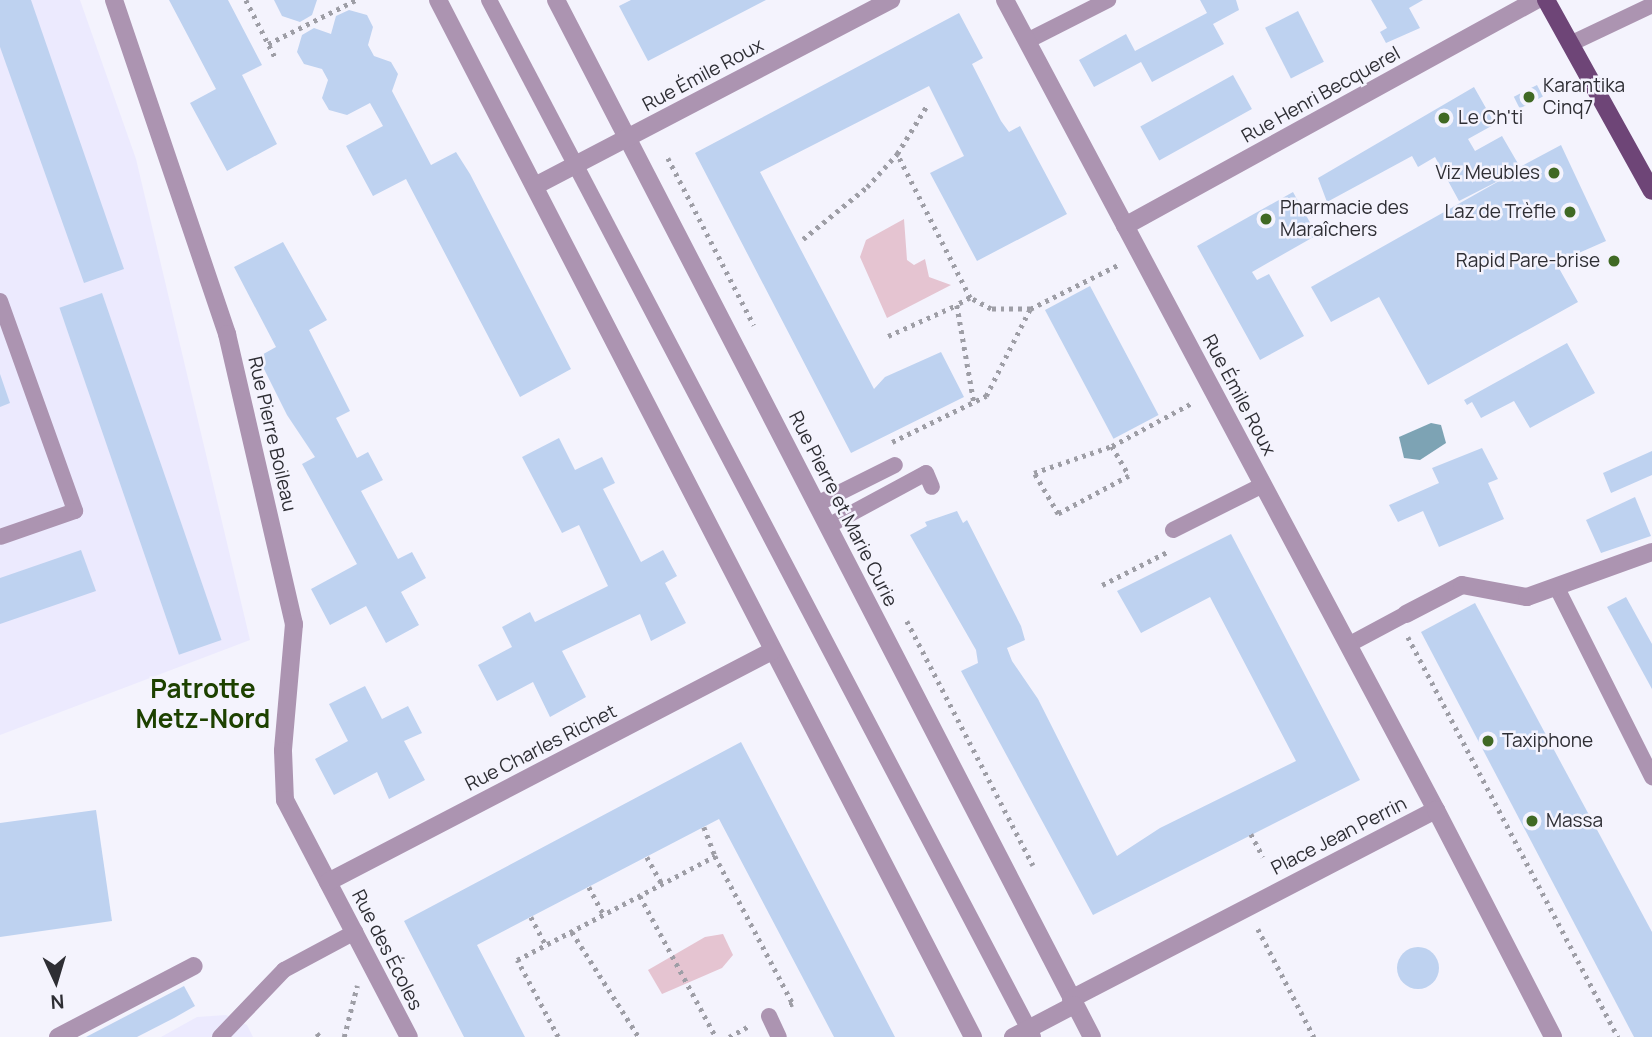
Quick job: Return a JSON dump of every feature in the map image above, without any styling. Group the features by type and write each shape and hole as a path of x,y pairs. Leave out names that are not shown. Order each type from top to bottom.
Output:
{"main road":[{"path":"1546,0 1652,191"}],"street":[{"name":"Rue Pierre Boileau","path":"114,0 227,334 295,624 283,751 285,800 328,882"},
{"path":"438,0 973,1037"},
{"name":"Rue Pierre et Marie Curie","path":"556,0 1092,1037"},
{"name":"Rue Émile Roux","path":"535,186 891,0"},
{"name":"Rue Émile Roux","path":"1005,0 1436,810"},
{"name":"Rue Henri Becquerel","path":"1125,226 1536,0"},
{"path":"1402,616 1462,585 1507,597 1557,588 1652,552"},
{"name":"Rue Charles Richet","path":"328,882 772,651"},
{"name":"Place Jean Perrin","path":"1025,1034 1072,1002 1436,810 1553,1037"},
{"name":"Rue des Écoles","path":"328,882 409,1037"},
{"path":"58,1037 194,966"}],"lane":[{"path":"489,0 579,164 1025,1034"},
{"path":"1027,41 1108,0"},
{"path":"1570,44 1652,5"},
{"path":"0,301 75,511 0,537"},
{"path":"817,504 895,464"},
{"path":"828,526 926,473 932,487"},
{"path":"1173,530 1263,485"},
{"path":"1557,588 1652,776"},
{"path":"1348,645 1402,616"},
{"path":"220,1037 284,970 355,932"},
{"path":"769,1016 779,1037"}],"path":[{"path":"246,0 275,57"},
{"path":"268,44 356,0"},
{"path":"803,239 867,187 897,155 926,107"},
{"path":"897,155 970,298 991,309 1030,309 1141,255"},
{"path":"888,336 970,298"},
{"path":"957,305 974,402"},
{"path":"882,447 986,396 1030,309"},
{"path":"1112,446 1129,476 1058,514 1034,473 1112,446 1192,403"},
{"path":"1402,616 1618,1037"},
{"path":"704,827 715,856 793,1004"},
{"path":"1251,834 1263,857"},
{"path":"558,1037 517,960 715,856"},
{"path":"647,857 662,884"},
{"path":"589,887 604,915"},
{"path":"640,896 716,1037"},
{"path":"531,917 546,945"},
{"path":"1254,922 1314,1037"},
{"path":"572,932 639,1037"},
{"path":"344,1037 355,987 377,976"}],"shaded area":[{"path":"0,0 80,0 136,159 250,640 0,735"},
{"path":"904,219 907,260 914,265 925,259 929,277 951,285 887,318 860,257 866,240"},
{"path":"1431,423 1441,425 1446,443 1420,460 1404,458 1399,437"},
{"path":"723,934 733,955 722,968 662,994 648,970 705,937"},
{"path":"226,1015 247,1025 253,1037 161,1037 197,1017"}],"building":[{"path":"0,0 31,0 124,269 84,283 0,47"},
{"path":"169,0 228,0 262,65 242,75 277,144 227,171 190,103 216,89"},
{"path":"274,0 317,0 312,15 300,22 282,16"},
{"path":"631,0 766,0 648,61 619,6"},
{"path":"1200,0 1236,0 1239,10 1213,24 1224,44 1152,82 1141,62 1094,87 1079,60 1126,34 1135,51 1207,13"},
{"path":"1371,0 1423,0 1409,8 1420,28 1386,43 1380,32 1387,28"},
{"path":"349,10 367,15 373,27 368,45 374,56 391,62 398,74 392,91 431,165 456,152 470,174 571,369 520,397 406,179 373,196 346,146 383,126 370,103 347,115 329,110 322,98 328,80 322,69 304,64 297,52 302,35 314,28 331,34 336,16"},
{"path":"1298,11 1324,62 1291,79 1265,28"},
{"path":"959,13 983,58 972,64 1001,121 1009,132 1020,126 1067,214 977,261 930,173 964,156 929,86 760,172 874,389 885,377 941,352 964,397 851,453 695,153"},
{"path":"1233,75 1252,109 1159,160 1140,126"},
{"path":"1537,85 1543,97 1520,108 1514,97"},
{"path":"1474,87 1495,124 1468,139 1475,151 1502,136 1520,167 1561,145 1606,241 1556,263 1578,302 1428,385 1379,297 1331,322 1311,287 1508,176 1459,201 1435,157 1418,167 1412,156 1327,202 1318,178"},
{"path":"1293,192 1317,235 1252,272 1257,280 1269,274 1304,336 1260,360 1197,246"},
{"path":"283,242 327,320 309,330 350,411 336,418 357,458 368,452 383,480 361,491 398,559 412,552 426,578 401,592 419,625 386,643 366,606 330,625 311,589 357,564 302,464 315,457 287,415 258,357 276,347 234,267"},
{"path":"1090,286 1159,415 1114,439 1045,310"},
{"path":"102,293 221,640 179,655 59,308"},
{"path":"1567,343 1595,393 1530,428 1514,401 1481,418 1472,402 1467,405 1464,400"},
{"path":"0,374 10,403 0,407"},
{"path":"559,438 575,470 602,457 615,483 603,489 641,562 663,550 677,576 665,583 686,623 651,641 640,614 562,651 586,697 550,717 533,682 497,701 478,665 512,647 502,627 530,612 535,622 608,586 579,525 562,533 522,457"},
{"path":"1482,448 1498,479 1488,483 1504,519 1439,547 1423,511 1398,522 1389,505 1439,483 1432,468"},
{"path":"1652,451 1652,475 1611,493 1603,473"},
{"path":"1635,497 1651,536 1601,553 1586,520"},
{"path":"957,511 963,523 967,520 1021,626 1025,640 1007,648 1012,661 1038,699 1117,856 1160,828 1296,761 1210,597 1141,633 1117,591 1231,534 1360,780 1093,915 961,671 978,663 976,650 910,535 927,526 925,522"},
{"path":"81,550 96,591 0,624 0,578"},
{"path":"1626,597 1652,644 1652,689 1607,607"},
{"path":"1475,603 1652,932 1652,1037 1634,1037 1421,632"},
{"path":"365,686 382,719 408,706 422,733 404,741 425,780 389,799 377,772 334,795 315,759 348,741 329,704"},
{"path":"741,742 895,1037 834,1037 719,819 477,945 525,1037 464,1037 404,921"},
{"path":"96,810 112,921 0,937 0,823"},
{"path":"1418,947 1433,953 1439,968 1433,983 1418,989 1403,983 1397,968 1403,953"},
{"path":"184,986 195,1006 174,1018 137,1037 86,1037"}],"place":[{"name":"Karantika Cinq7","path":"1529,97"},
{"name":"Le Ch'ti","path":"1444,118"},
{"name":"Viz Meubles","path":"1554,173"},
{"name":"Laz de Trèfle","path":"1570,212"},
{"name":"Pharmacie des Maraîchers","path":"1266,219"},
{"name":"Rapid Pare-brise","path":"1614,261"},
{"name":"Taxiphone","path":"1488,741"},
{"name":"Massa","path":"1532,821"}],"district":[{"name":"Patrotte Metz-Nord","path":"203,704"}]}
